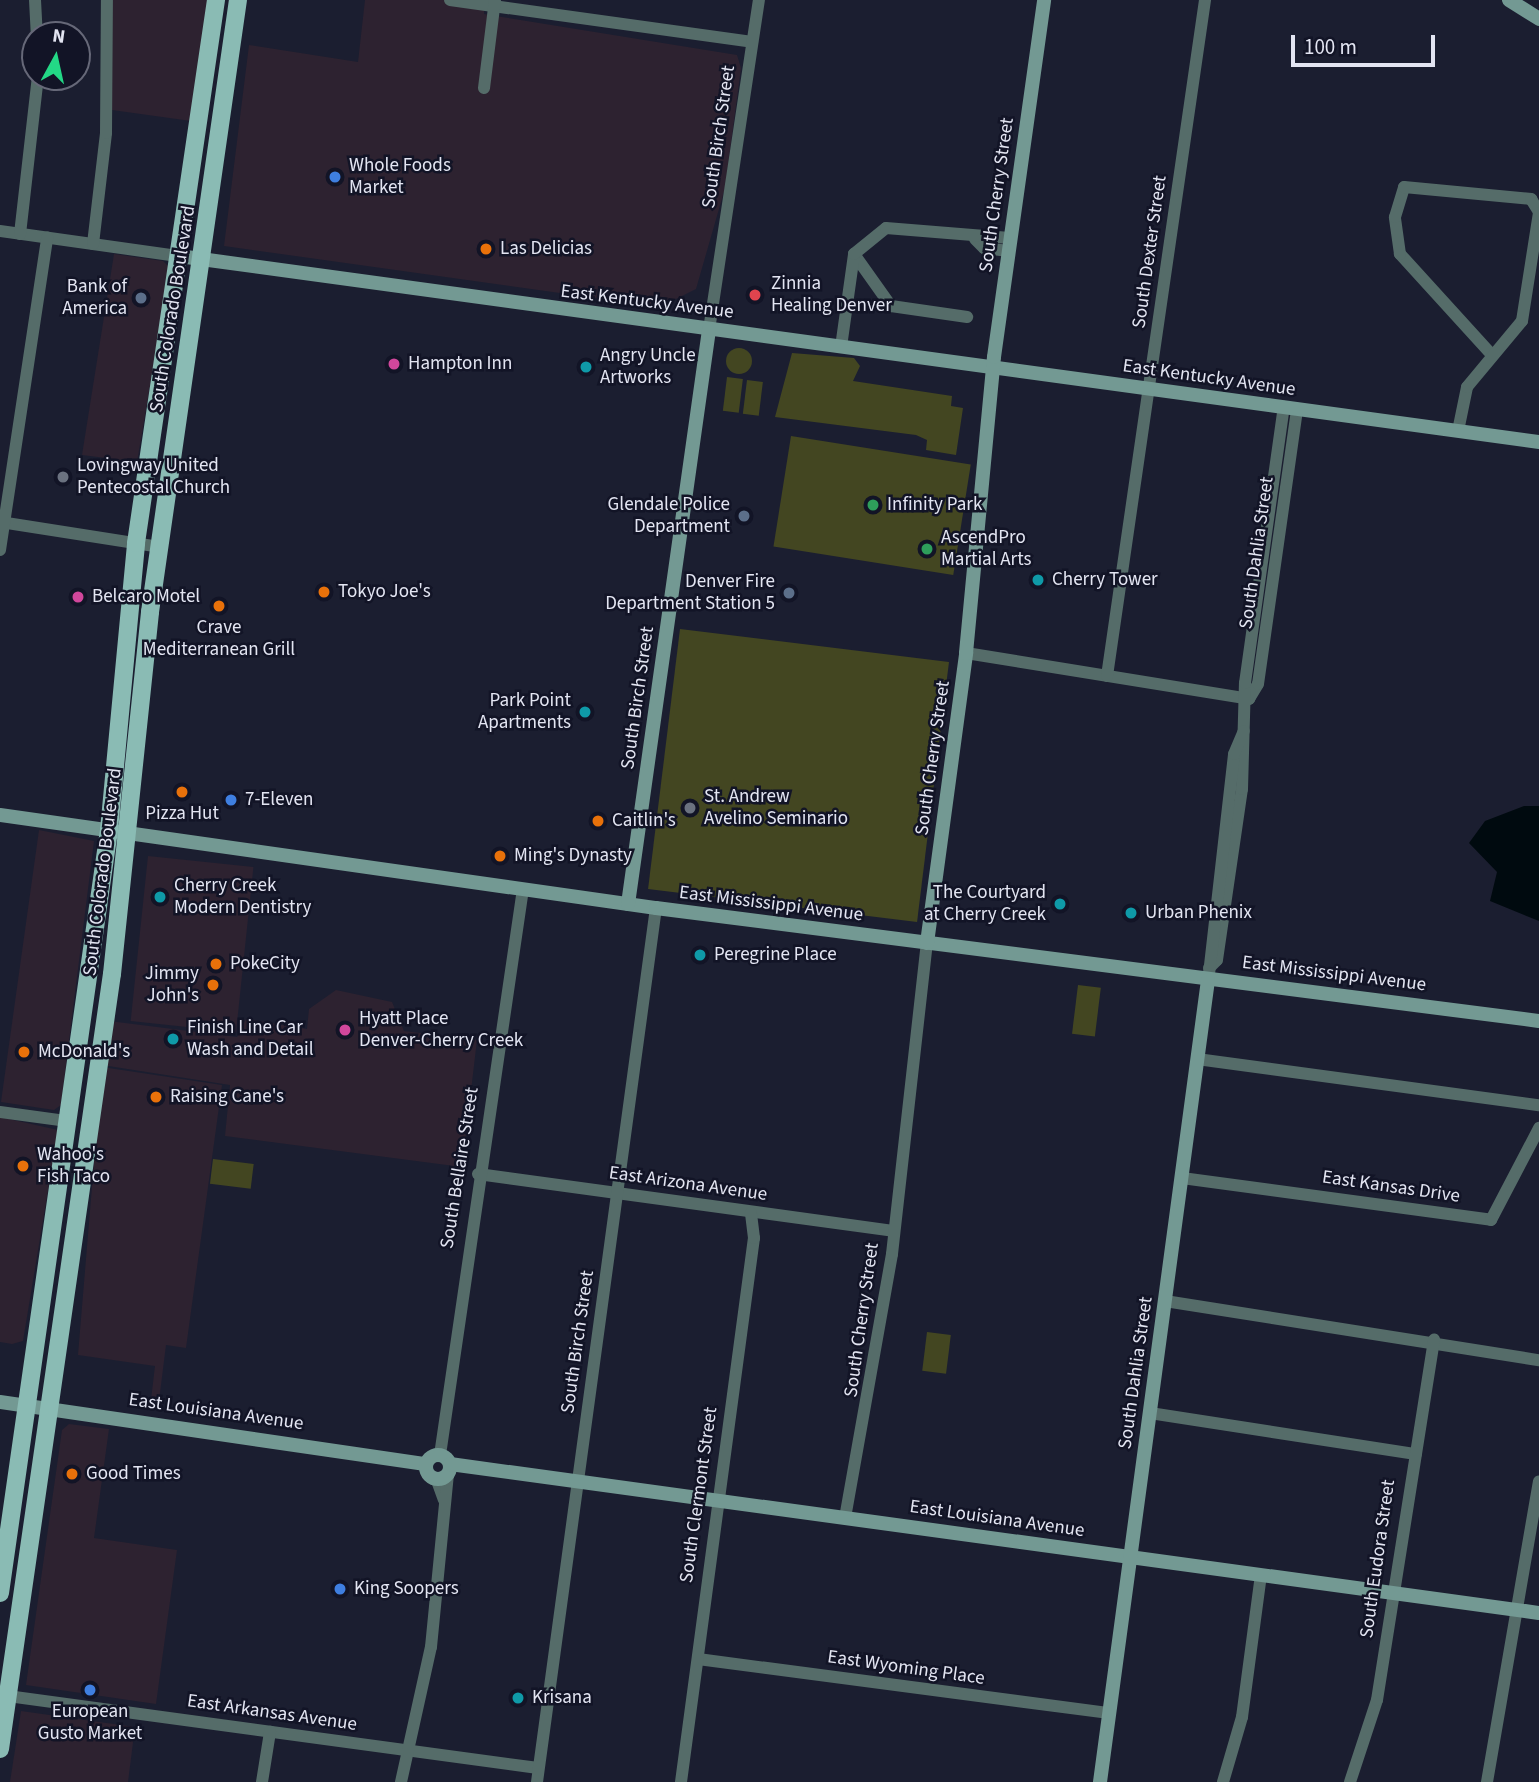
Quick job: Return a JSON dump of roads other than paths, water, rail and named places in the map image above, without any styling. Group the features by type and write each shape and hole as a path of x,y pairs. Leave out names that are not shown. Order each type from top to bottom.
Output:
{"main road":[{"name":"South Colorado Boulevard","path":"0,1593 109,830 136,543 216,0"},
{"name":"South Colorado Boulevard","path":"0,1749 4,1695 131,834 159,547 238,0"}],"street":[{"path":"35,0 36,21"},
{"path":"93,244 106,133 107,0"},
{"path":"450,0 495,3 752,42"},
{"name":"South Birch Street","path":"628,904 709,330 759,0"},
{"name":"South Cherry Street","path":"845,1518 852,1461 870,1403 893,1231 927,943 966,653 993,369 1044,0"},
{"name":"South Dexter Street","path":"1107,676 1205,0"},
{"path":"1509,0 1539,19"},
{"path":"484,88 495,3"},
{"path":"20,234 36,91"},
{"path":"1458,431 1465,392 1492,355 1522,321 1539,212 1531,200 1404,187 1395,217 1400,254 1492,355"},
{"path":"841,347 853,254 886,228 975,240 984,248 1009,245"},
{"name":"East Kentucky Avenue","path":"0,231 1539,442"},
{"path":"0,550 47,238"},
{"path":"853,254 891,306 967,317"},
{"name":"South Dahlia Street","path":"1100,1782 1209,974 1217,960 1230,874 1249,699 1258,684 1291,408"},
{"path":"2,523 159,547"},
{"path":"966,653 1249,699"},
{"name":"East Mississippi Avenue","path":"0,816 656,908 927,943 1209,974 1539,1021"},
{"name":"South Bellaire Street","path":"443,1468 478,1174 523,889"},
{"name":"South Birch Street","path":"537,1782 656,908"},
{"path":"1198,1059 1539,1105"},
{"path":"0,1112 67,1121"},
{"name":"East Kansas Drive","path":"1182,1178 1491,1220 1539,1128"},
{"name":"East Arizona Avenue","path":"478,1174 893,1231"},
{"name":"South Clermont Street","path":"681,1782 754,1238 751,1213"},
{"path":"1165,1301 1434,1339 1539,1360"},
{"name":"South Eudora Street","path":"1349,1782 1377,1700 1434,1339"},
{"name":"East Louisiana Avenue","path":"0,1402 443,1468 578,1481 1539,1613"},
{"path":"1150,1413 1416,1454"},
{"path":"401,1782 405,1750 427,1668 447,1503 443,1468"},
{"path":"1487,1782 1539,1481"},
{"path":"1223,1782 1242,1717 1261,1575"},
{"name":"East Wyoming Place","path":"698,1659 1109,1713"},
{"name":"East Arkansas Avenue","path":"4,1695 538,1768"},
{"path":"262,1782 270,1732"}],"place":[{"name":"Whole Foods Market","path":"335,177"},
{"name":"Las Delicias","path":"486,249"},
{"name":"Zinnia Healing Denver","path":"755,295"},
{"name":"Bank of America","path":"141,298"},
{"name":"Hampton Inn","path":"394,364"},
{"name":"Angry Uncle Artworks","path":"586,367"},
{"name":"Lovingway United Pentecostal Church","path":"63,477"},
{"name":"Infinity Park","path":"873,505"},
{"name":"Glendale Police Department","path":"744,516"},
{"name":"AscendPro Martial Arts","path":"927,549"},
{"name":"Cherry Tower","path":"1038,580"},
{"name":"Tokyo Joe's","path":"324,592"},
{"name":"Denver Fire Department Station 5","path":"789,593"},
{"name":"Belcaro Motel","path":"78,597"},
{"name":"Crave Mediterranean Grill","path":"219,606"},
{"name":"Park Point Apartments","path":"585,712"},
{"name":"Pizza Hut","path":"182,792"},
{"name":"7-Eleven","path":"231,800"},
{"name":"St. Andrew Avelino Seminario","path":"690,808"},
{"name":"Caitlin's","path":"598,821"},
{"name":"Ming's Dynasty","path":"500,856"},
{"name":"Cherry Creek Modern Dentistry","path":"160,897"},
{"name":"The Courtyard at Cherry Creek","path":"1060,904"},
{"name":"Urban Phenix","path":"1131,913"},
{"name":"Peregrine Place","path":"700,955"},
{"name":"PokeCity","path":"216,964"},
{"name":"Jimmy John's","path":"213,985"},
{"name":"Hyatt Place Denver-Cherry Creek","path":"345,1030"},
{"name":"Finish Line Car Wash and Detail","path":"173,1039"},
{"name":"McDonald's","path":"24,1052"},
{"name":"Raising Cane's","path":"156,1097"},
{"name":"Wahoo's Fish Taco","path":"23,1166"},
{"name":"Good Times","path":"72,1474"},
{"name":"King Soopers","path":"340,1589"},
{"name":"European Gusto Market","path":"90,1690"},
{"name":"Krisana","path":"518,1698"}]}
